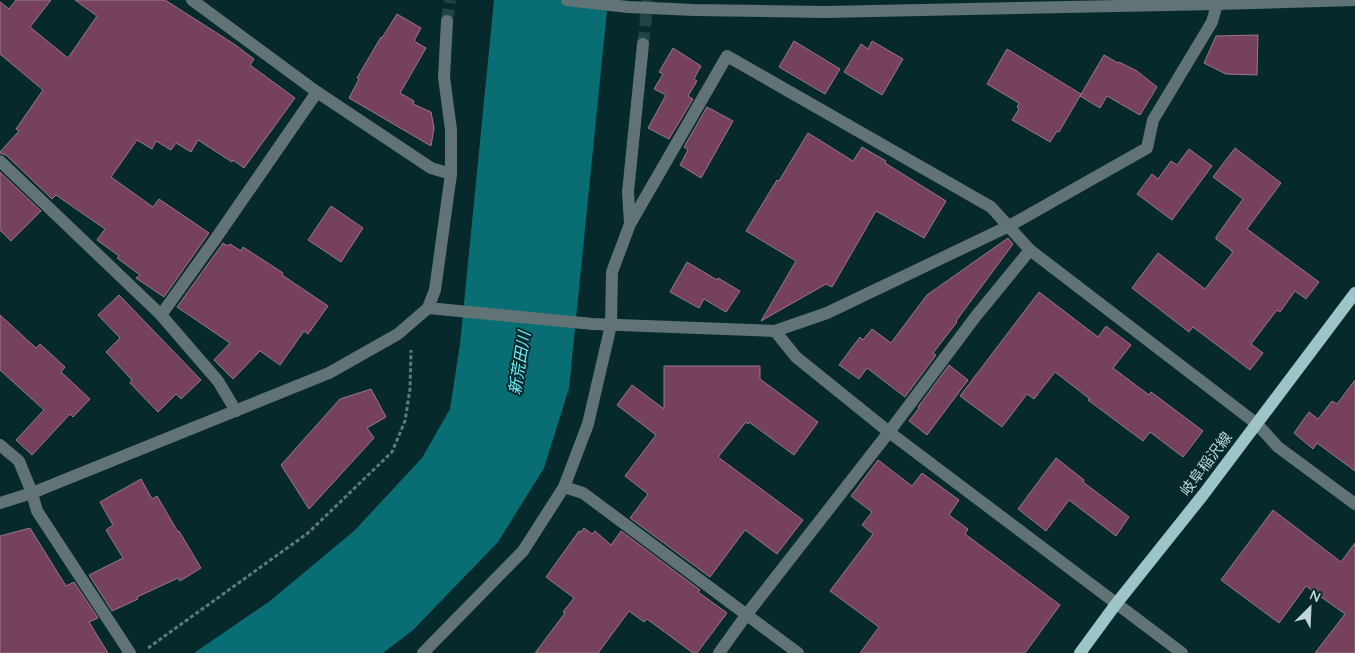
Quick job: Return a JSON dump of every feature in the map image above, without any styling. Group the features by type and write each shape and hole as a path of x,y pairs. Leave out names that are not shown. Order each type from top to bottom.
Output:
{"main road":[{"name":"岐阜稲沢線","path":"1080,653 1116,604 1203,495 1355,293"}],"street":[{"path":"192,0 317,92 431,168 451,174"},
{"path":"567,0 628,7 825,12 1355,0"},
{"path":"428,308 593,324 776,331 827,313 1009,226 1147,148 1153,120 1212,22 1217,4"},
{"path":"0,504 32,493 329,373 398,334 428,308 435,290 451,174 451,130 444,77 447,20"},
{"path":"630,224 628,192 643,44"},
{"path":"423,653 523,551 564,487 588,424 611,325 612,272 630,224 727,56 991,207 1030,250 1257,424 1278,447 1355,504"},
{"path":"161,315 317,92"},
{"path":"0,161 161,315 218,381 236,411"},
{"path":"718,653 976,316 1030,250"},
{"path":"776,331 796,357 889,432 1182,653"},
{"path":"0,445 19,461 32,493 37,512 130,653"},
{"path":"564,487 583,493 798,653"}],"path":[{"path":"142,653 308,533 392,452 405,421 410,389 411,323"}],"water":[{"name":"新荒田川","path":"494,0 608,0 569,388 544,468 498,542 413,630 383,653 194,653 270,601 354,531 422,458 450,409 460,344"}],"building":[{"path":"16,0 51,0 30,27 68,58 97,16 75,0 165,0 254,59 250,65 295,98 244,168 198,140 191,152 176,143 171,150 156,141 152,149 137,140 111,177 153,207 159,199 209,233 164,297 136,278 140,275 97,240 105,229 56,195 52,199 6,155 0,153 19,131 16,129 43,90 0,54 0,2 9,9"},
{"path":"397,14 421,28 414,41 426,48 400,93 414,101 413,104 431,112 434,128 431,146 349,98 359,79 357,78"},
{"path":"1258,35 1257,75 1226,74 1204,63 1216,36"},
{"path":"794,41 840,69 825,94 779,67"},
{"path":"872,41 903,59 882,95 844,72 861,44 868,49"},
{"path":"673,48 701,66 694,79 697,81 688,96 693,99 669,139 648,128 666,95 654,89 663,74 659,72"},
{"path":"1007,49 1081,94 1059,132 1057,131 1050,142 1012,120 1019,109 1017,107 1019,103 987,84"},
{"path":"1104,55 1137,71 1157,87 1140,115 1107,96 1100,108 1080,96"},
{"path":"707,107 733,121 701,178 680,165 688,150 684,147"},
{"path":"808,133 853,161 862,147 946,201 924,238 876,211 832,287 826,284 761,321 796,261 746,231"},
{"path":"1235,148 1281,183 1247,229 1319,282 1306,299 1295,291 1280,312 1277,310 1251,344 1263,353 1250,370 1193,327 1189,332 1132,288 1158,253 1205,289 1233,252 1216,237 1243,199 1213,177"},
{"path":"1189,149 1212,166 1172,220 1137,194 1152,174 1158,179 1171,161 1177,165"},
{"path":"0,172 41,211 11,241 0,230"},
{"path":"331,206 363,228 341,262 308,240"},
{"path":"1008,238 1013,244 933,353 936,355 905,397 867,368 859,379 839,365 860,337 863,340 872,329 891,343 927,295"},
{"path":"223,243 228,246 230,244 241,251 243,247 328,306 308,334 304,331 280,365 260,351 233,379 214,360 230,343 177,307"},
{"path":"687,262 740,291 726,312 704,299 699,308 670,292"},
{"path":"1039,292 1098,337 1106,326 1131,345 1113,368 1149,395 1151,392 1203,431 1183,457 1150,432 1143,441 1088,400 1090,399 1055,372 1034,399 1027,394 1002,427 960,396"},
{"path":"119,295 201,380 181,399 176,394 158,412 130,383 132,380 106,352 120,338 98,315"},
{"path":"0,315 36,348 40,344 65,367 61,372 90,399 73,417 70,414 32,455 16,440 44,410 0,370"},
{"path":"949,365 968,380 927,435 909,421"},
{"path":"664,366 760,366 760,379 818,422 794,455 749,422 748,424 746,422 718,457 803,520 777,554 745,530 710,577 630,518 648,494 625,476 656,435 617,405 632,385 664,409"},
{"path":"1355,380 1355,471 1317,443 1313,449 1294,433 1309,412 1318,419 1332,401 1337,404"},
{"path":"371,389 386,417 367,428 374,438 309,509 281,465 340,399"},
{"path":"1056,458 1084,480 1083,482 1129,517 1116,536 1069,500 1046,531 1018,509"},
{"path":"878,460 912,486 922,473 959,500 949,515 968,529 965,534 1060,605 1025,653 860,653 879,627 830,591 873,534 862,525 872,512 851,496"},
{"path":"141,479 152,499 157,496 201,568 180,581 178,578 112,611 89,575 123,558 106,530 113,525 100,502"},
{"path":"1273,510 1341,562 1355,543 1355,653 1315,653 1345,614 1306,586 1279,623 1221,580"},
{"path":"30,528 66,586 74,582 98,618 89,622 108,653 0,653 0,536"},
{"path":"584,528 592,534 595,531 611,545 621,531 700,590 698,592 727,613 697,653 693,653 647,619 644,622 629,611 598,653 535,653 574,598 546,577 579,531 581,532"}],"tunnel":[{"path":"447,21 450,0"},
{"path":"643,44 648,0"}]}
